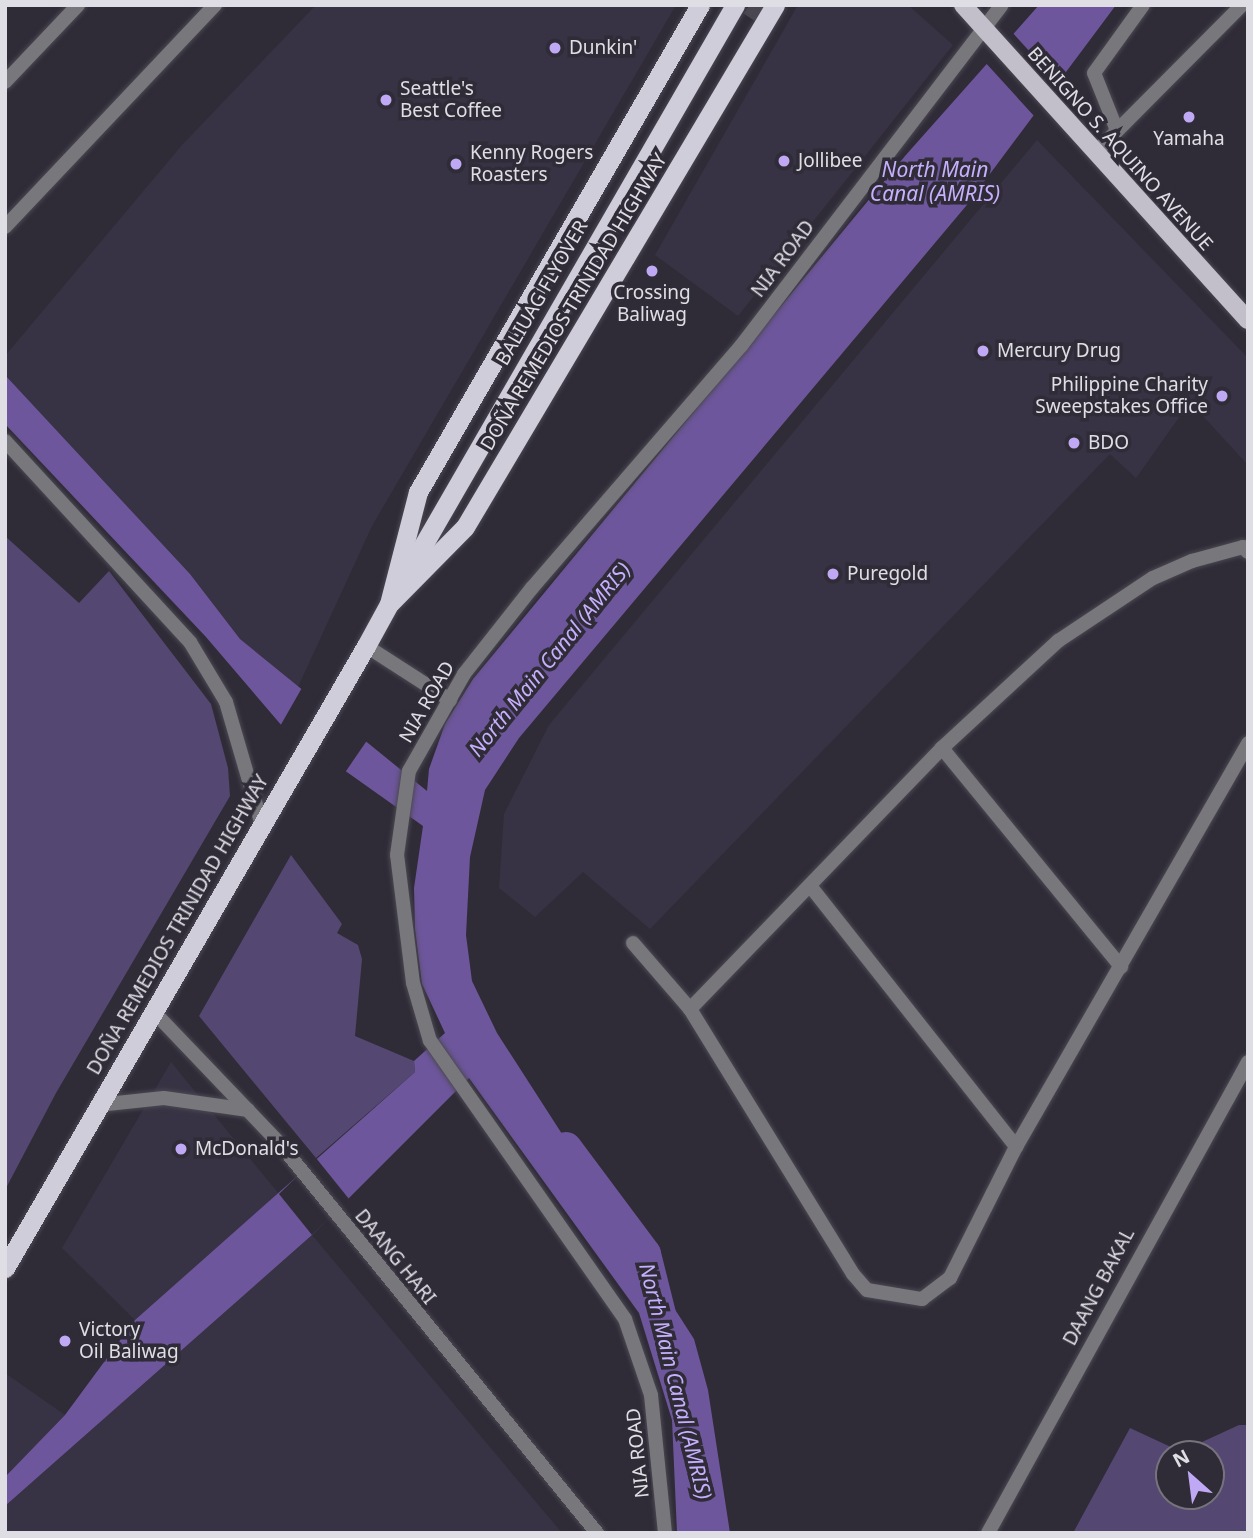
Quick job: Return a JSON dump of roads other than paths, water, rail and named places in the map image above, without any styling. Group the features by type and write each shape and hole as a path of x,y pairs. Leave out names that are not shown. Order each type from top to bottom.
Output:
{"highway":[{"name":"DOÑA REMEDIOS TRINIDAD HIGHWAY","path":"5,1268 261,822 294,771 366,646 389,604 418,492 700,5"},
{"name":"BALIUAG FLYOVER","path":"389,604 735,5"},
{"name":"DOÑA REMEDIOS TRINIDAD HIGHWAY","path":"389,604 465,527 775,5"}],"main road":[{"name":"BENIGNO S. AQUINO AVENUE","path":"963,5 1063,120 1096,152 1248,320"}],"street":[{"path":"5,82 78,5"},
{"path":"5,227 215,5"},
{"name":"NIA ROAD","path":"665,1533 651,1395 625,1319 430,1041 406,934 397,855 409,771 464,674 532,588 741,346 982,26 1002,5"},
{"path":"1116,128 1094,74 1143,5"},
{"path":"1096,152 1116,128 1244,8"},
{"path":"5,441 190,642 226,702 261,822"},
{"path":"690,1009 811,887 942,748 1058,641 1153,578 1192,561 1243,547 1248,552"},
{"path":"366,646 450,700"},
{"path":"633,943 690,1009 853,1274 867,1290 922,1299 950,1278 1016,1147 1248,743"},
{"path":"942,748 1121,967"},
{"path":"811,887 1016,1147"},
{"name":"DAANG HARI","path":"154,1012 248,1110 301,1172 597,1533"},
{"name":"DAANG BAKAL","path":"988,1533 1248,1062"},
{"path":"98,1105 164,1098 248,1110"}],"water":[{"name":"North Main Canal (AMRIS)","path":"1039,5 1116,5 966,206 519,738 485,790 470,857 466,935 472,981 497,1033 694,1339 708,1390 730,1533 677,1533 672,1420 639,1313 469,1078 312,1235 5,1506 5,1477 65,1415 135,1320 415,1072 414,1061 445,1033 422,984 415,929 414,888 423,826 282,726 206,637 5,424 5,375 190,574 240,639 427,791 429,769 445,724 473,679 905,156"}],"waterway":[{"name":"North Main Canal (AMRIS)","path":"566,1148 645,1254 660,1314"}],"tunnel":[{"path":"749,5 768,18"}],"place":[{"name":"Dunkin'","path":"555,48"},
{"name":"Seattle's Best Coffee","path":"386,100"},
{"name":"Yamaha","path":"1189,117"},
{"name":"Jollibee","path":"784,161"},
{"name":"Kenny Rogers Roasters","path":"456,164"},
{"name":"Crossing Baliwag","path":"652,271"},
{"name":"Mercury Drug","path":"983,351"},
{"name":"Philippine Charity Sweepstakes Office","path":"1222,396"},
{"name":"BDO","path":"1074,443"},
{"name":"Puregold","path":"833,574"},
{"name":"McDonald's","path":"181,1149"},
{"name":"Victory Oil Baliwag","path":"65,1341"}]}
